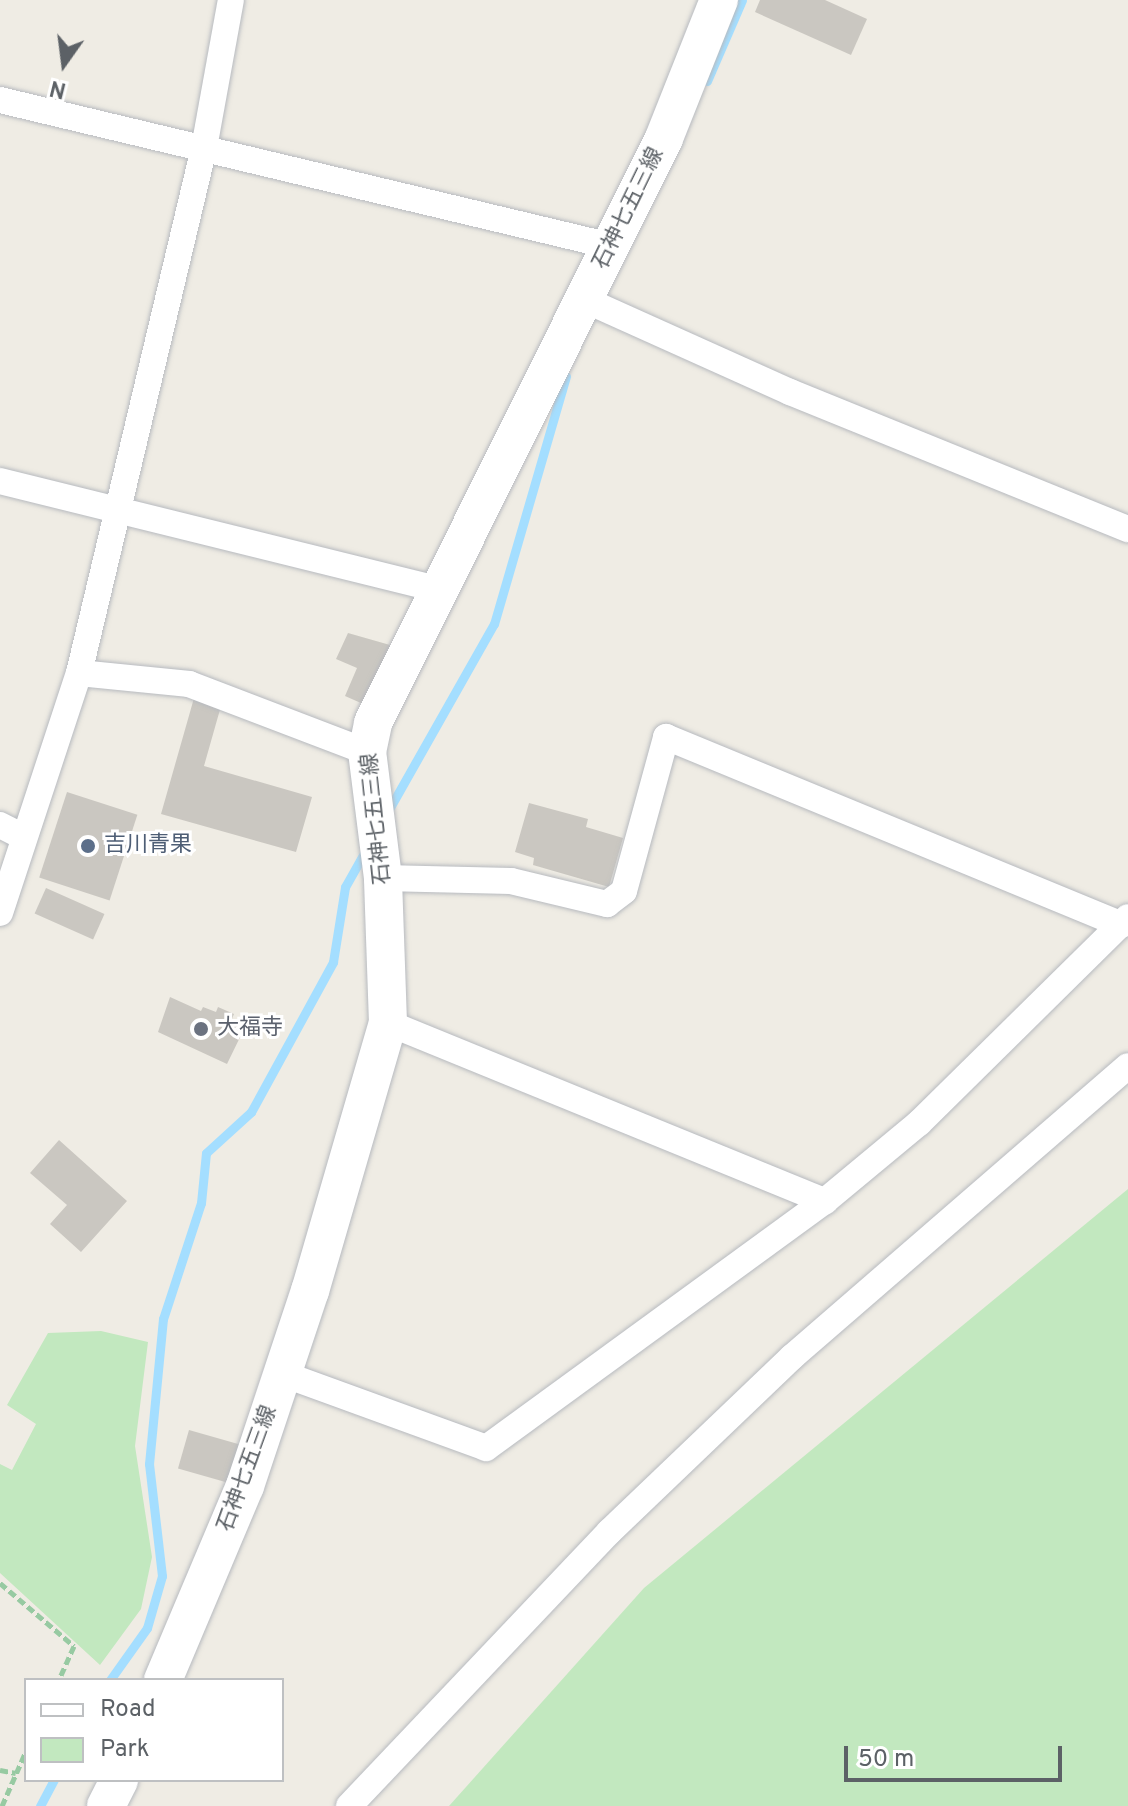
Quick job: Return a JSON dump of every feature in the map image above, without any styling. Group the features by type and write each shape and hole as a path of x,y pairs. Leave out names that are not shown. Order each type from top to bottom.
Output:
{"main road":[{"name":"石神七五三線","path":"164,1678 245,1486 283,1374 388,1023 383,878 367,752 373,723 669,125 719,0"},
{"path":"106,1806 118,1782"}],"street":[{"path":"0,913 79,673 204,148 231,0"},
{"path":"0,100 611,246"},
{"path":"583,299 782,389 1128,529"},
{"path":"0,481 437,589"},
{"path":"79,673 189,684 367,752"},
{"path":"283,1374 486,1448 825,1201 919,1123 1125,921 666,737 624,891 607,904 511,881 383,878"},
{"path":"0,825 24,837"},
{"path":"388,1023 825,1201"},
{"path":"349,1806 609,1532 781,1368 1128,1066"}],"path":[{"path":"0,1583 74,1646 60,1678"},
{"path":"2,1806 24,1755"},
{"path":"0,1770 16,1773"}],"green space":[{"path":"1128,1189 1128,1806 449,1806 644,1588"},
{"path":"101,1331 148,1342 135,1446 152,1557 141,1609 100,1665 0,1573 0,1464 12,1470 36,1424 7,1405 48,1333"}],"building":[{"path":"760,0 825,0 867,19 851,55 755,12"},
{"path":"348,633 397,647 370,707 345,696 357,668 336,659"},
{"path":"194,698 221,706 204,766 312,797 296,852 161,814"},
{"name":"吉川青果","path":"67,792 137,815 110,900 39,878"},
{"path":"529,803 588,819 586,827 623,838 609,887 533,865 534,858 515,852"},
{"path":"46,888 104,914 93,940 35,914"},
{"name":"大福寺","path":"170,997 201,1011 203,1007 216,1012 218,1007 234,1014 231,1021 245,1027 227,1064 158,1032"},
{"path":"59,1140 127,1201 81,1252 50,1224 67,1205 30,1173"},
{"path":"189,1430 239,1444 228,1483 178,1468"}],"waterway":[{"path":"707,81 742,0"},
{"path":"388,811 494,624 566,376"},
{"path":"111,1678 147,1628 162,1576 149,1464 163,1319 201,1203 206,1153 251,1112 333,962 345,887 367,848"},
{"path":"40,1806 53,1782"}],"place":[{"name":"吉川青果","path":"88,846"},
{"name":"大福寺","path":"201,1029"}]}
